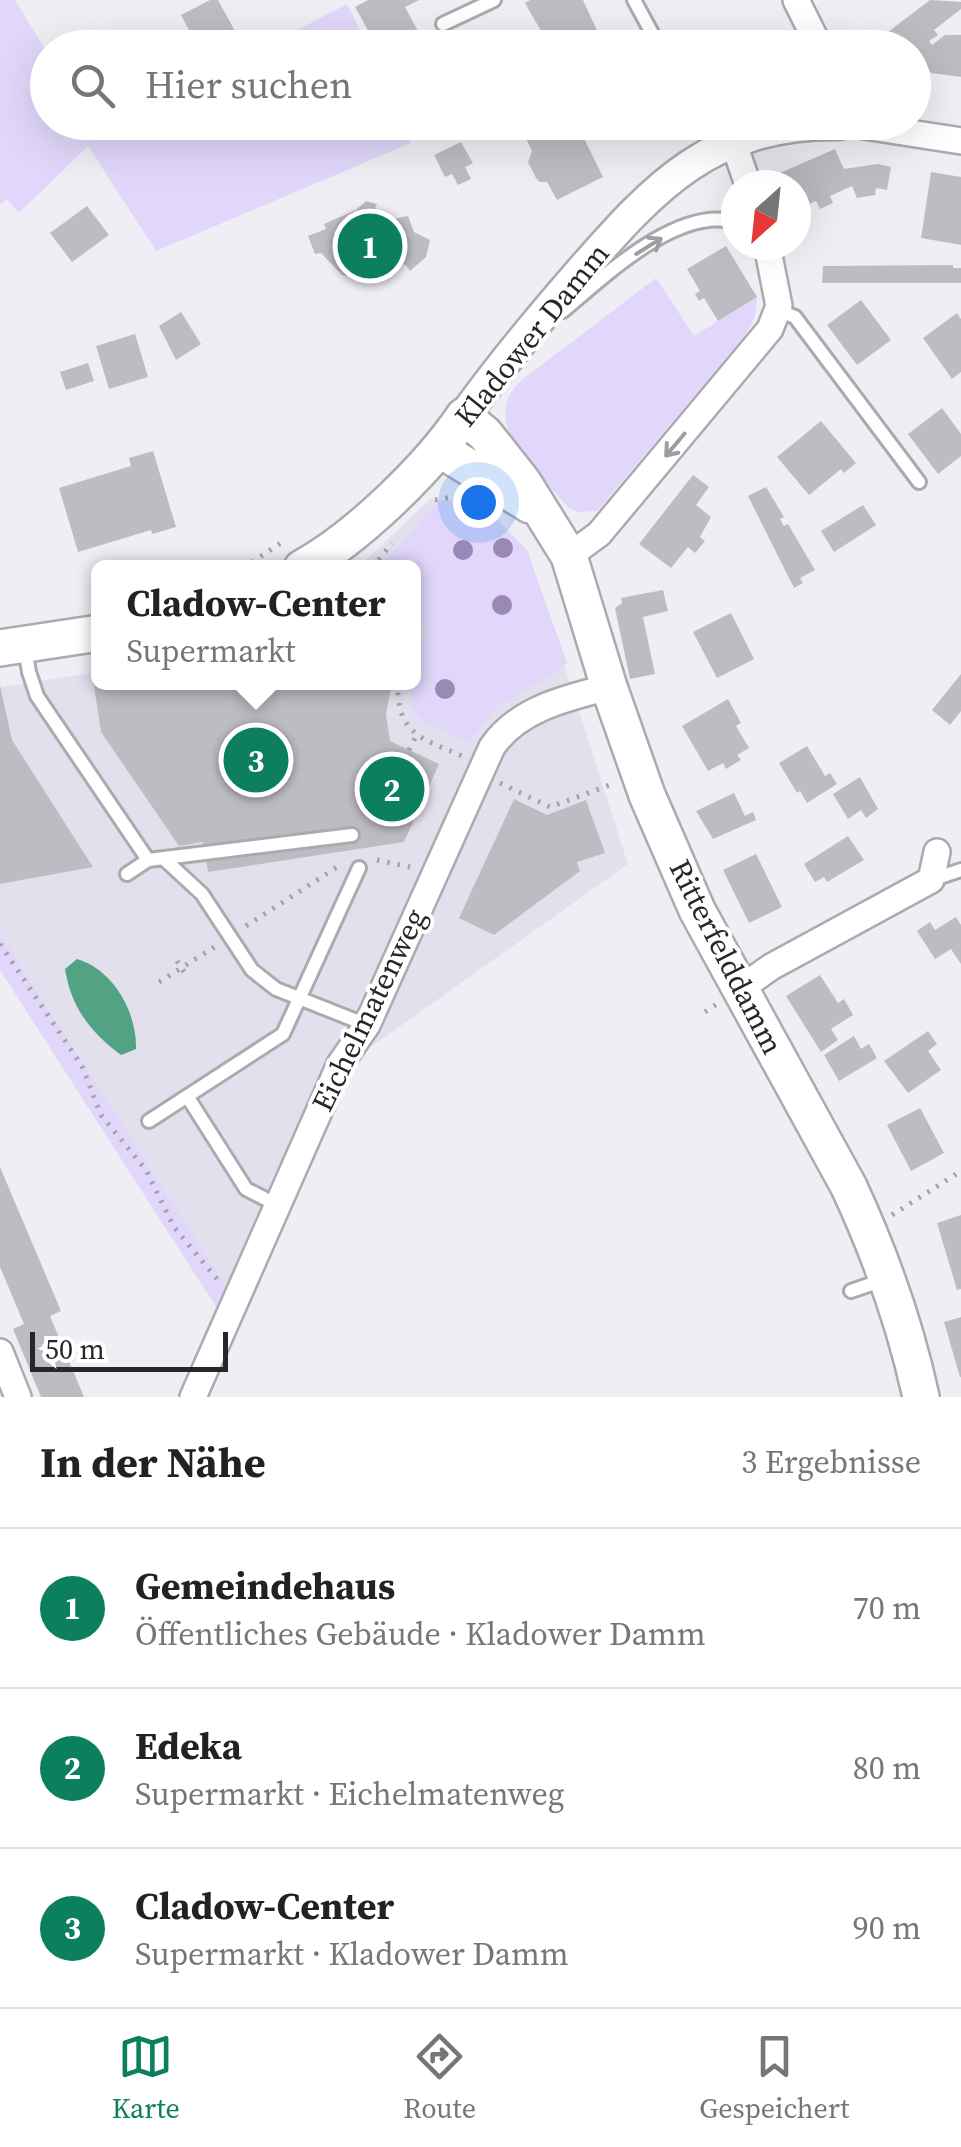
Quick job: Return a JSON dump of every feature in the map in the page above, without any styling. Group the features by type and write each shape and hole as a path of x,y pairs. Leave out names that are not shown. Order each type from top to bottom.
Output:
{"main road":[{"name":"Ritterfelddamm","path":"464,416 523,482 569,556 647,795 696,910 850,1187 889,1278 921,1397"},
{"name":"Kladower Damm","path":"314,560 348,538 441,450 464,416"},
{"name":"Ritterfelddamm","path":"441,450 542,514"},
{"path":"12,646 91,633"}],"street":[{"path":"796,0 811,30"},
{"path":"931,137 961,141"},
{"name":"Kladower Damm","path":"464,416 518,342 638,206 713,140"},
{"path":"718,140 738,170"},
{"path":"569,556 599,534 770,329 777,310 771,260"},
{"name":"Eichelmatenweg","path":"193,1397 340,1064 366,1025 503,731 525,714 609,687"},
{"path":"740,988 771,967 931,880 937,852"},
{"path":"0,1352 18,1397"}],"lane":[{"path":"443,24 494,0"},
{"path":"634,0 650,30"},
{"path":"518,342 543,328 620,264 678,228 692,221 721,218"},
{"path":"777,310 795,317 919,482"},
{"path":"12,646 29,672 37,696 148,860"},
{"path":"127,874 148,860 352,834"},
{"path":"163,858 202,894 262,980 366,1025"},
{"path":"149,1121 284,1034 359,868"},
{"path":"931,880 961,870"},
{"path":"187,1096 246,1188 279,1206"},
{"path":"850,1291 889,1278"}],"path":[{"path":"423,509 432,500 468,495"},
{"path":"378,560 393,542"},
{"path":"398,690 404,723 416,736 550,807 613,784"},
{"path":"409,750 416,736"},
{"path":"371,858 404,864 434,876"},
{"path":"159,982 179,965 230,937 342,864"},
{"path":"0,944 82,1066 101,1115 146,1170 174,1226 236,1302"},
{"path":"179,965 186,975"},
{"path":"869,1230 961,1171"}],"shaded area":[{"path":"0,0 15,0 33,30 30,30 30,140 411,143 156,251 88,146 19,213 7,199 0,204"},
{"path":"347,4 360,30 297,30"},
{"path":"656,278 694,336 757,297 753,319 742,339 597,511 578,512 568,507 516,446 505,412 510,395 523,379"},
{"path":"430,499 483,503 528,552 628,864 315,1087 226,1286 0,933 0,687 91,673 91,690 421,690 421,560 366,560"},
{"path":"443,502 490,515 527,550 567,663 500,705 468,742 424,722 411,709 411,690 421,690 425,627 421,627 421,560 386,560 434,505"},
{"path":"0,933 226,1286 216,1307 0,970"},
{"path":"77,959 102,973 121,995 132,1021 136,1049 121,1055 84,1018 65,969"}],"building":[{"path":"210,0 218,0 234,30 189,30 181,15"},
{"path":"368,0 419,0 405,7 417,30 368,30 355,7"},
{"path":"583,0 597,30 540,30 525,3"},
{"path":"930,0 961,2 961,9 934,30 938,35 931,40 931,30 891,30"},
{"path":"945,35 961,35 961,77 931,73 931,44"},
{"path":"527,140 585,140 603,177 557,200 547,182 536,178 528,162 532,151"},
{"path":"461,142 473,163 465,167 471,179 458,185 452,174 445,177 434,155"},
{"path":"835,149 844,169 878,164 891,167 887,190 876,188 875,195 857,198 852,186 830,196 833,203 820,209 816,201 811,203 811,170 787,170"},
{"path":"931,172 961,177 961,245 921,238"},
{"path":"366,201 377,204 375,208 387,220 408,216 414,232 430,240 426,257 410,271 406,265 388,262 386,280 342,275 321,253 315,254 308,236 326,229 324,224 356,210"},
{"path":"87,206 109,235 72,262 50,233"},
{"path":"721,249 721,260 735,260 757,297 718,321 704,298 699,301 695,294 700,291 687,269"},
{"path":"823,266 961,268 961,283 822,283"},
{"path":"861,300 891,340 857,365 827,325"},
{"path":"181,312 201,344 176,360 159,326"},
{"path":"957,313 961,319 961,372 952,379 923,338"},
{"path":"135,334 148,377 109,389 96,346"},
{"path":"88,363 94,381 66,390 60,372"},
{"path":"942,408 961,434 961,456 938,474 908,434"},
{"path":"821,421 856,463 844,473 841,469 809,495 777,457"},
{"path":"153,451 176,527 152,534 151,530 78,552 59,488 131,466 129,458"},
{"path":"693,475 709,487 696,505 711,517 700,537 705,541 695,553 688,547 671,568 639,544"},
{"path":"766,487 784,517 780,519 784,526 788,524 815,570 800,578 803,583 794,588 748,496"},
{"path":"863,505 876,525 834,552 821,531"},
{"path":"663,590 668,611 643,617 655,674 630,679 615,608 622,603 621,598"},
{"path":"731,613 754,659 717,678 693,632"},
{"path":"961,674 961,711 950,725 932,710"},
{"path":"0,685 12,740 93,867 0,884"},
{"path":"95,690 390,690 386,714 390,741 439,764 404,842 208,872 203,842 179,846 101,732"},
{"path":"728,699 741,723 736,726 749,748 737,755 741,760 726,769 723,763 708,771 682,726"},
{"path":"807,746 825,776 830,773 837,784 807,803 779,763"},
{"path":"860,777 878,809 866,818 861,810 848,819 833,794"},
{"path":"734,793 745,816 753,812 756,820 713,839 696,811"},
{"path":"514,799 547,815 586,800 605,853 577,862 580,871 494,935 459,918"},
{"path":"848,836 864,860 827,882 824,877 815,882 804,864"},
{"path":"756,854 782,907 749,923 723,870"},
{"path":"956,917 961,925 961,964 951,949 935,959 917,931 930,922 935,930"},
{"path":"820,975 838,1003 844,999 853,1015 831,1029 838,1040 821,1052 786,996"},
{"path":"928,1031 937,1044 928,1051 941,1070 908,1093 884,1061"},
{"path":"854,1036 861,1049 869,1044 877,1058 839,1081 824,1055"},
{"path":"920,1108 944,1153 911,1171 887,1125"},
{"path":"0,1167 61,1311 50,1316 84,1397 41,1397 13,1329 24,1324 0,1267"},
{"path":"961,1215 961,1289 957,1290 937,1223"},
{"path":"961,1317 961,1377 960,1377 944,1322"}],"place":[{"name":"Gemeindehaus","path":"370,246"},
{"name":"Cladow-Center","path":"256,760"},
{"name":"Edeka","path":"392,789"}]}
